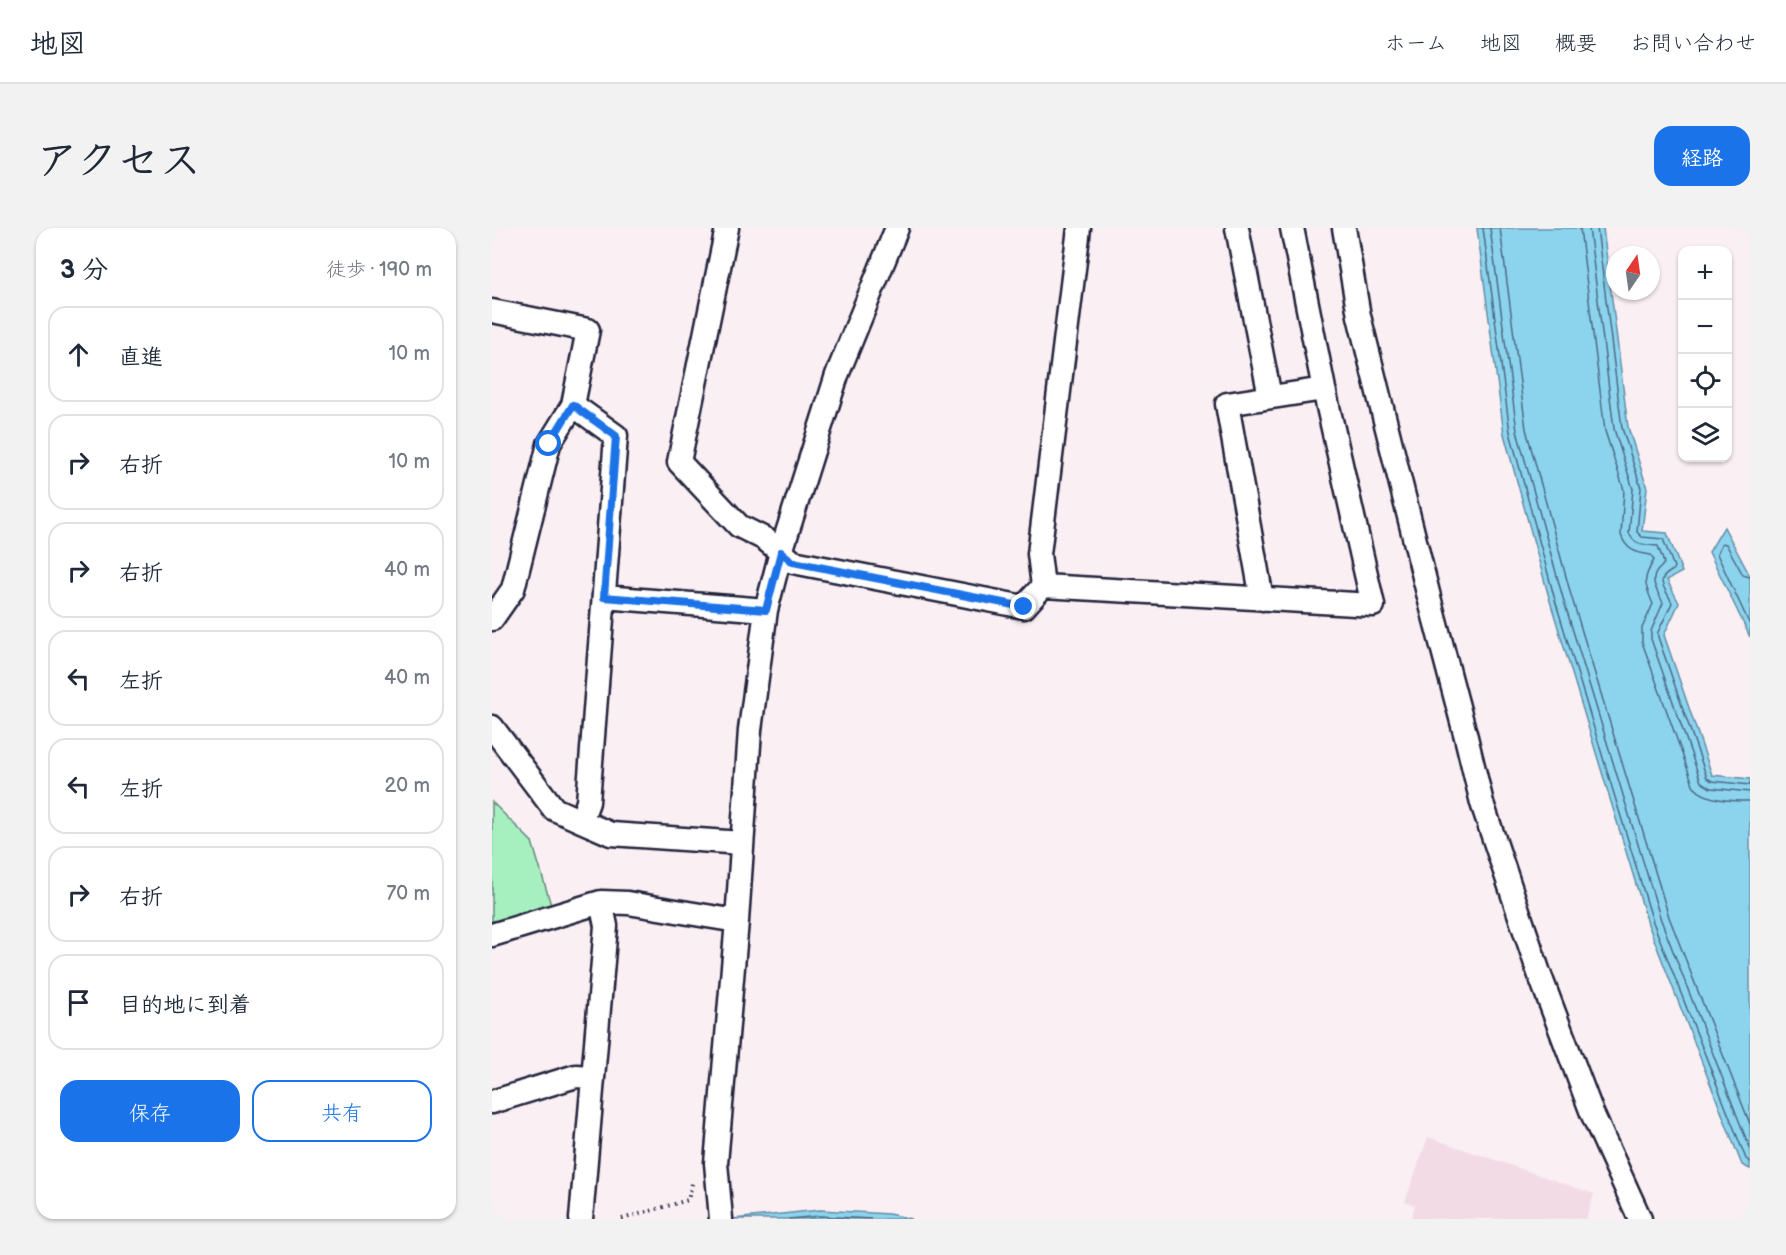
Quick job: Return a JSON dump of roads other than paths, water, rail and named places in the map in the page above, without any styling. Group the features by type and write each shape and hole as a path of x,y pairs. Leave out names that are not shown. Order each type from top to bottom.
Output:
{"street":[{"path":"727,228 679,462 739,526 765,539 793,562 1024,607 1042,586 1039,555 1079,228"},
{"path":"720,1213 716,1163 737,921 750,730 766,610 819,427 837,375 897,228"},
{"path":"1237,228 1270,398"},
{"path":"1042,586 1372,605 1324,389 1292,228"},
{"path":"1344,228 1359,316 1482,802 1539,973 1592,1113 1640,1219"},
{"path":"492,311 588,330 573,405 549,444 513,589 492,620"},
{"path":"1262,598 1227,405 1324,389"},
{"path":"573,405 616,436 588,802 581,821"},
{"path":"604,597 766,610"},
{"path":"492,727 554,809 611,834 742,843"},
{"path":"492,935 601,902 628,903 737,921"},
{"path":"581,1219 606,926 601,902"},
{"path":"492,1102 576,1076 592,1077"}],"water":[{"path":"1477,228 1603,228 1606,252 1606,300 1612,300 1628,427 1647,488 1642,531 1667,533 1682,572 1667,580 1679,603 1664,635 1712,775 1750,779 1750,1169 1742,1165 1648,924 1550,601 1504,434"},
{"path":"1724,527 1750,576 1750,637 1709,552"},
{"path":"820,1210 889,1214 911,1219 733,1219"}]}
